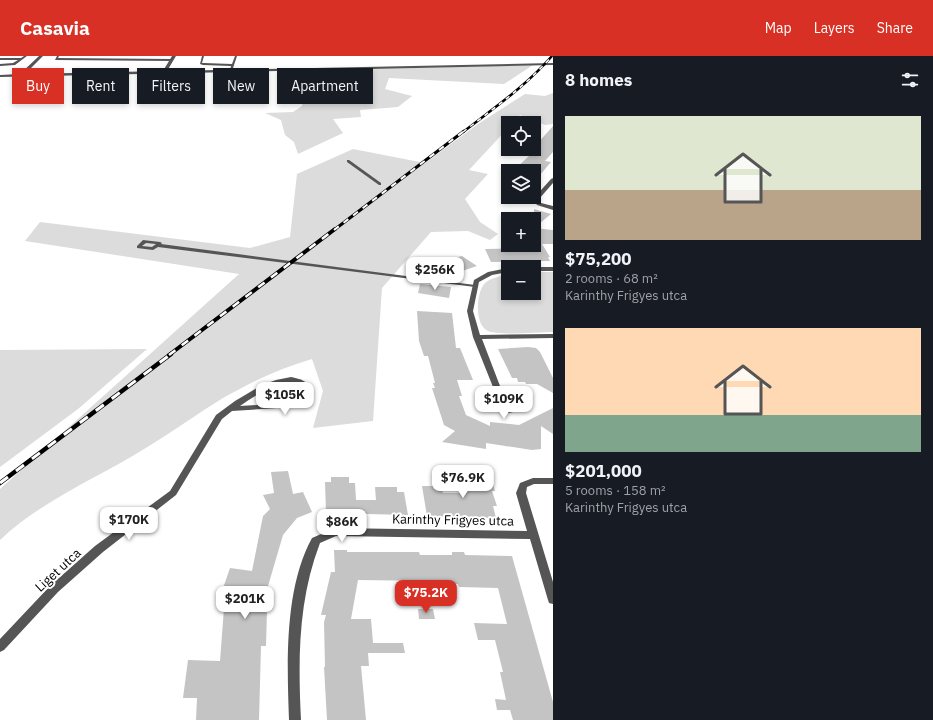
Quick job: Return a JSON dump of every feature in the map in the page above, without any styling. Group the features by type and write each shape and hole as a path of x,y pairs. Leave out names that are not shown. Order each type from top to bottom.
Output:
{"street":[{"path":"29,68 41,56"},
{"path":"168,68 173,58"},
{"path":"269,70 553,64"},
{"path":"64,74 137,73"},
{"path":"0,76 12,75"},
{"path":"553,180 536,199 544,206 553,208"},
{"path":"541,269 553,269"},
{"path":"497,388 477,338 470,311 476,282 490,273 501,271"},
{"path":"477,338 553,336"},
{"name":"Liget utca","path":"0,647 54,589 99,549 173,493 219,418 230,409 277,381 289,380 300,382 309,391 306,399 298,404 230,409"},
{"path":"553,482 533,481 523,484 521,493 553,600"},
{"name":"Karinthy Frigyes utca","path":"295,720 293,674 296,623 303,580 316,540 335,532 533,535"}],"lane":[{"path":"0,65 14,64 26,56"},
{"path":"58,56 56,59 149,60 173,58"},
{"path":"149,60 152,56"},
{"path":"203,56 201,63 203,64 233,65"},
{"path":"232,68 236,56"},
{"path":"0,59 22,59"},
{"path":"348,161 380,184"},
{"path":"157,246 475,286"}],"shaded area":[{"path":"533,65 504,84 389,78 385,89 412,96 398,107 360,110 361,117 333,119 343,133 298,154 294,142 285,135 281,120 265,113 293,112 302,106 302,104 373,104 373,69"},
{"path":"553,93 553,124 545,125 541,123 541,116 501,116 501,136 469,170 488,174 465,199 480,222 498,234 490,240 468,231 431,232 382,288 373,421 313,428 323,391 312,359 266,376 223,398 149,446 34,513 0,540 0,489 239,274 25,241 40,222 250,248 290,237 297,174 353,149 425,163 478,124 525,94 545,96"},
{"path":"541,272 553,272 553,332 501,333 488,331 483,328 480,322 478,301 482,287 487,281 501,276 501,300 541,300"},
{"path":"147,349 78,409 0,467 0,350"},
{"path":"499,392 511,396 513,401 507,405 496,404 490,396"}],"building":[{"path":"553,126 553,152 545,161 551,162 541,174 541,164 520,164 529,156 541,156 541,139"},
{"path":"534,209 551,214 541,222 541,212 534,212"},
{"path":"541,229 553,230 553,244 542,244 550,257 548,257 550,261 501,260 501,262 491,262 485,249 501,249 501,252 541,252"},
{"path":"462,256 477,266 462,271 463,275 450,275 450,270 441,264 449,259"},
{"path":"420,284 451,287 449,298 418,293"},
{"path":"417,311 452,313 456,348 460,348 473,380 457,380 462,396 459,396 466,415 490,426 490,422 519,425 553,408 553,434 541,426 541,449 532,450 486,443 486,449 442,442 455,431 444,425 432,388 435,388 433,383 435,383 428,356 424,356 419,341"},
{"path":"528,347 536,348 540,352 553,378 553,393 537,384 526,384 525,382 518,382 517,378 512,378 498,349"},
{"path":"288,471 293,494 303,492 312,512 297,518 283,535 261,610 267,610 266,646 261,646 259,720 196,720 197,698 183,698 188,660 220,661 225,595 221,594 230,568 252,571 263,516 270,509 263,495 274,493 271,472"},
{"path":"458,472 479,472 481,478 491,478 495,491 492,491 497,506 493,506 496,518 427,516 422,486 441,486 443,493 464,493"},
{"path":"331,477 349,477 349,483 355,483 356,500 376,500 375,487 397,487 397,492 404,492 408,515 326,513 325,482 331,482"},
{"path":"334,550 347,550 347,552 419,552 420,555 452,555 452,552 464,552 465,555 512,556 553,702 553,720 513,720 510,710 497,710 495,699 506,700 500,672 503,672 495,640 478,640 474,623 507,624 498,588 459,587 458,584 434,584 433,581 358,580 351,619 371,619 373,643 403,643 405,653 368,653 369,666 361,666 366,720 327,720 324,667 324,622 326,615 321,615 331,572 335,572"},
{"path":"418,609 433,609 435,619 419,619"}],"railway":[{"path":"463,132 521,87 552,56"},
{"path":"334,230 464,131"},
{"path":"169,355 335,229"},
{"path":"0,483 171,354"}]}
